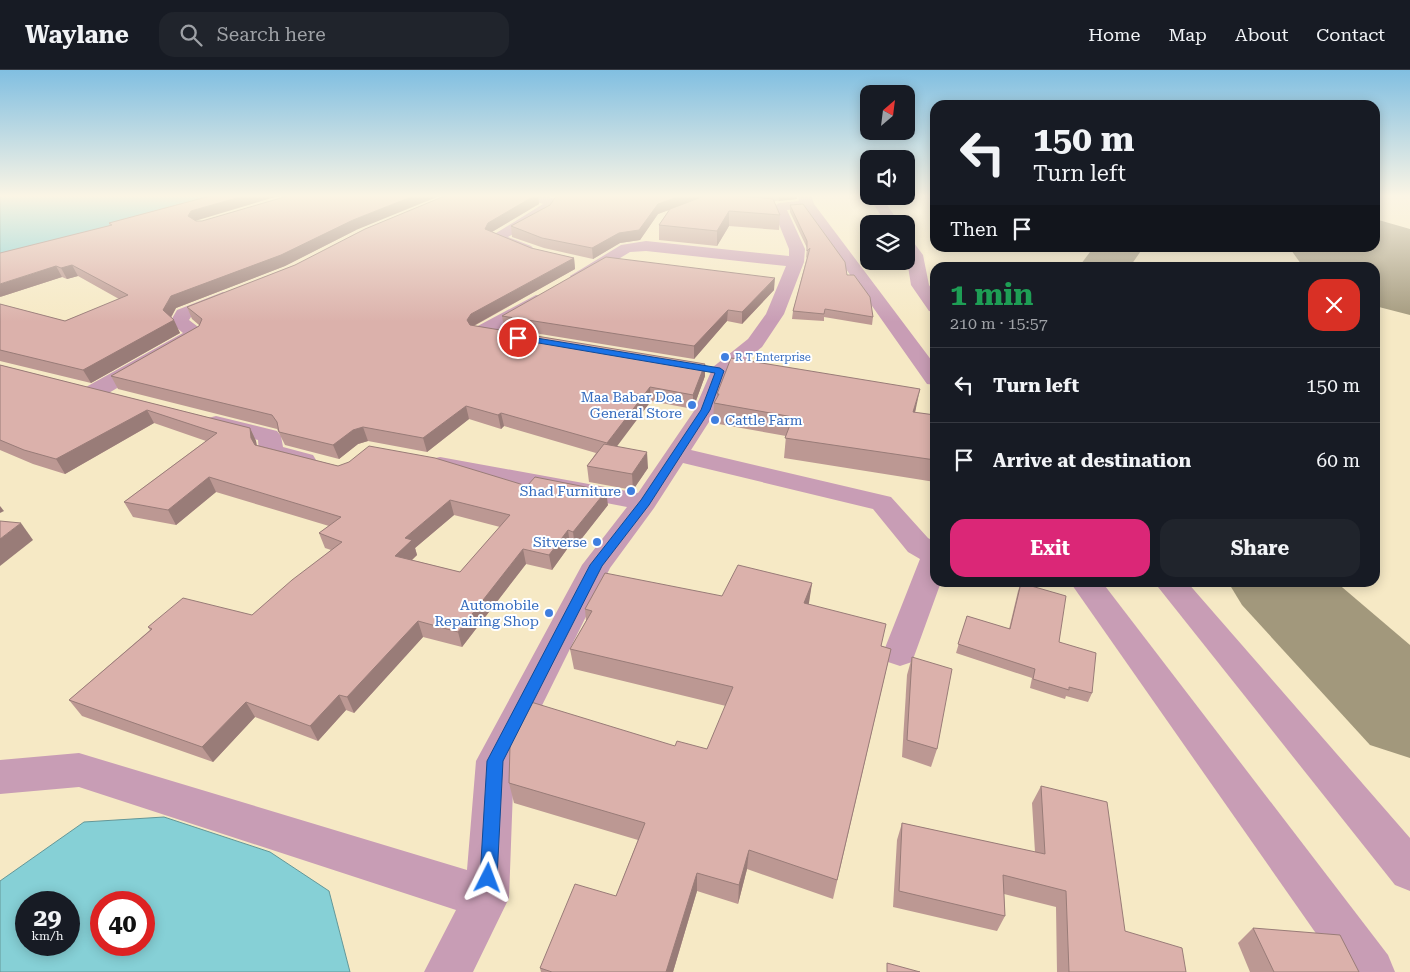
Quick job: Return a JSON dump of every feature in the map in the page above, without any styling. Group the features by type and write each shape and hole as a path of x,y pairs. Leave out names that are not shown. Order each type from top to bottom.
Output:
{"street":[{"path":"498,237 496,238 539,254"},
{"path":"448,972 487,898 495,761 596,565 645,502 705,410 710,369 755,343 775,314 782,276 797,249 795,237"},
{"path":"817,237 930,372"},
{"path":"529,339 481,332 626,248 651,239 782,276"},
{"path":"915,255 920,285 930,300"},
{"path":"576,262 632,265"},
{"path":"122,399 85,390 196,333 179,322 184,314 240,292"},
{"path":"195,417 269,436 271,452 326,466"},
{"path":"677,454 770,478 882,503 918,545 930,553"},
{"path":"416,459 645,502"},
{"path":"900,653 930,571"},
{"path":"1089,587 1371,972"},
{"path":"1173,587 1410,870"},
{"path":"0,777 78,770 487,898"}],"water":[{"path":"0,237 79,237 0,260"},
{"path":"164,817 270,852 329,891 350,972 0,972 0,881 84,822"}],"building":[{"path":"64,237 318,237 281,255 171,296 163,310 174,320 83,370 0,350 0,304 65,321 128,295 72,265 61,268 56,266 0,284 0,253"},
{"path":"349,237 505,237 531,248 574,258 471,314 467,320 470,325 705,364 693,395 650,387 607,443 501,413 498,415 466,406 423,438 363,427 353,430 333,445 279,432 277,422 272,415 111,376 199,326 202,319 187,307 295,265"},
{"path":"540,237 612,237 592,248"},
{"path":"805,237 827,237 845,262 847,275 854,275 870,297 873,317 825,309 824,314 793,311 810,248 807,251"},
{"path":"606,257 775,278 742,312 728,310 694,346 502,316"},
{"path":"731,358 920,389 913,412 930,414 930,459 785,438 793,417 714,403 719,394 717,394"},
{"path":"0,365 250,428 251,438 255,445 338,466 349,462 369,446 435,458 527,486 535,477 606,491 573,532 568,530 549,555 523,549 458,632 418,621 347,697 339,695 310,726 246,702 202,747 69,700 152,629 148,627 183,598 252,615 292,580 342,542 319,533 341,517 209,477 168,510 124,502 217,433 147,410 56,459 24,450 0,440","holes":["450,500 510,515 460,572 395,556 412,540 405,538"]},
{"path":"604,444 647,452 632,474 587,466"},
{"path":"0,521 21,523 0,539"},
{"path":"738,565 812,583 804,603 886,624 881,646 891,649 837,880 749,850 739,885 697,873 666,972 552,972 540,968 575,884 616,896 645,823 509,783 510,745 531,702 675,746 677,741 707,749 733,687 570,649 592,611 585,609 605,573 722,596"},
{"path":"1020,587 1035,587 1066,596 1059,642 1096,653 1092,693 1069,687 1069,690 1033,679 1035,669 958,644 967,616 1010,629"},
{"path":"912,657 952,669 937,749 907,740"},
{"path":"1041,786 1107,802 1125,931 1182,948 1186,972 1069,972 1066,891 1003,875 1005,916 899,891 902,823 1045,854"},
{"path":"1253,928 1340,935 1359,972 1274,972"},
{"path":"887,963 920,972 887,972"}],"taxiway":[{"path":"1108,262 1116,252"},
{"path":"1280,587 1410,712"}],"runway":[{"path":"1358,252 1410,275"}],"place":[{"name":"R T Enterprise","path":"725,357"},
{"name":"Maa Babar Doa General Store","path":"692,405"},
{"name":"Cattle Farm","path":"715,420"},
{"name":"Shad Furniture","path":"631,491"},
{"name":"Sitverse","path":"597,542"},
{"name":"Automobile Repairing Shop","path":"549,613"}],"route":[{"path":"488,878 495,761 554,650 596,565 645,502 677,454 705,410 720,371 518,338"}]}
